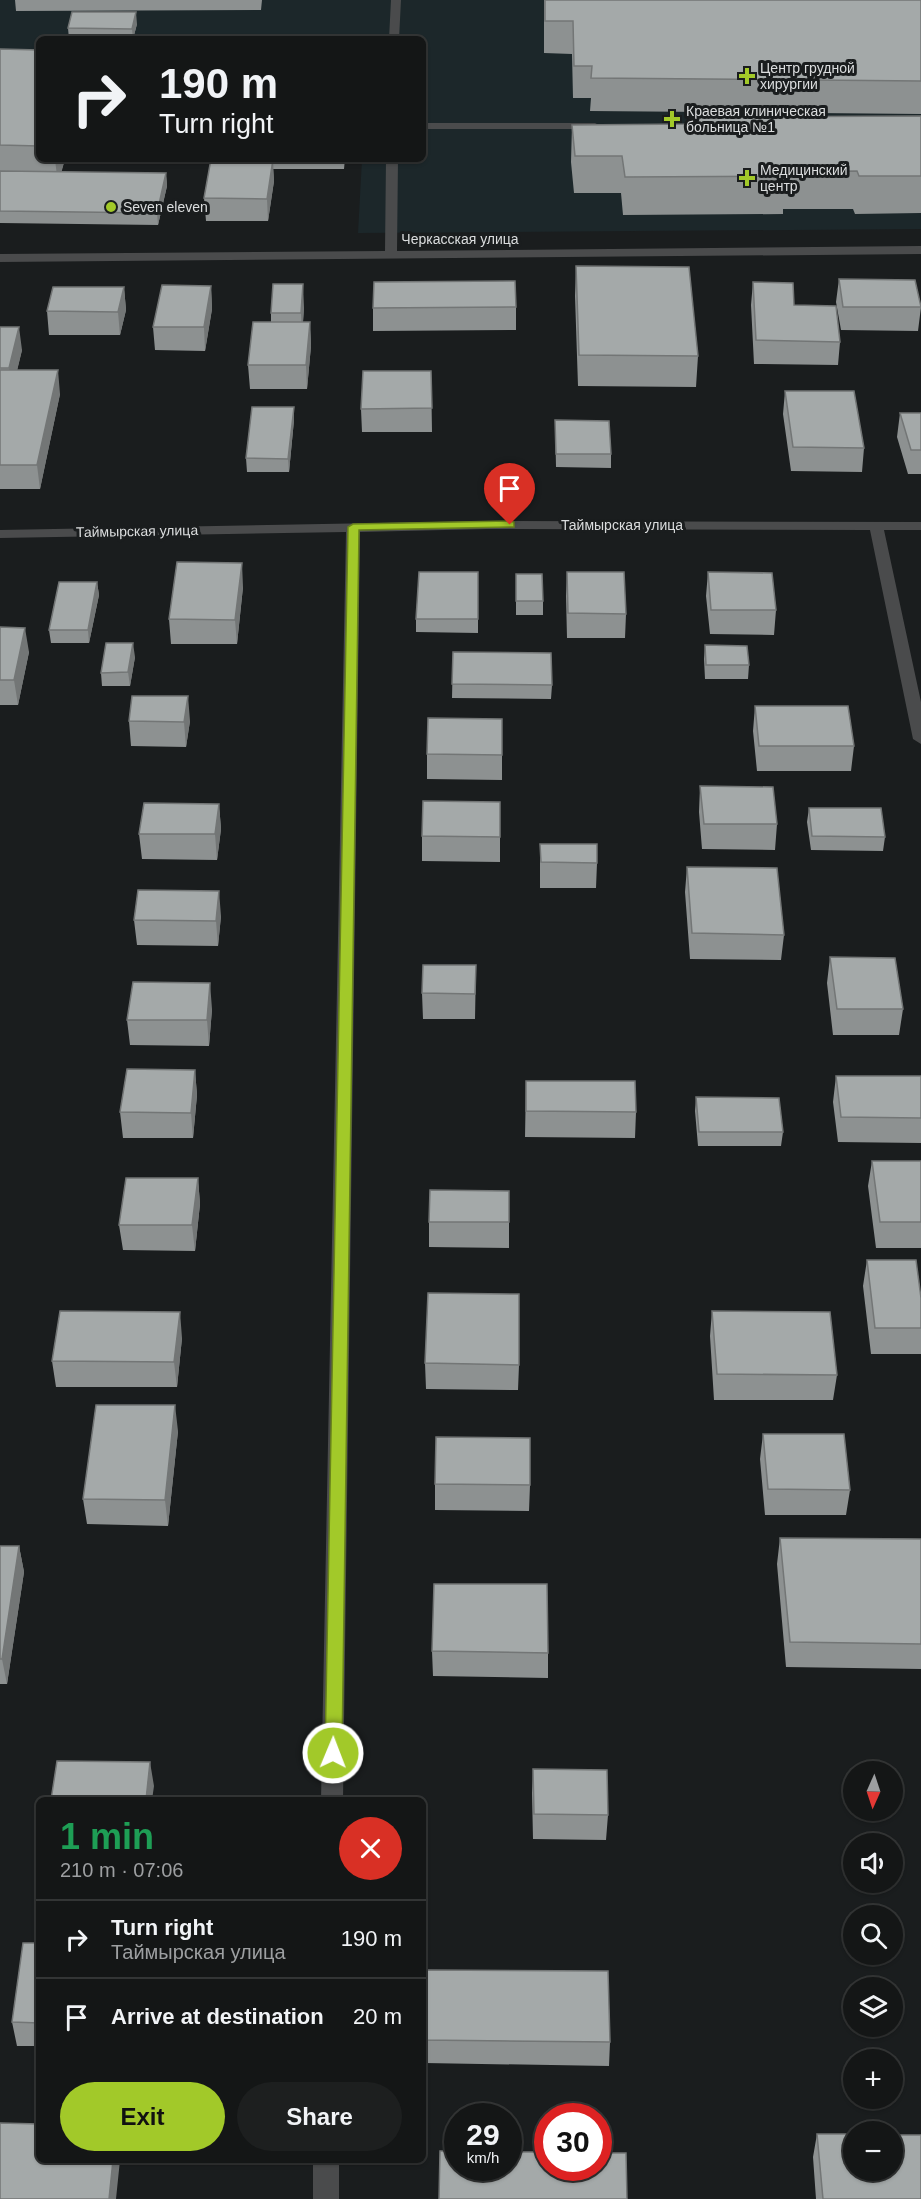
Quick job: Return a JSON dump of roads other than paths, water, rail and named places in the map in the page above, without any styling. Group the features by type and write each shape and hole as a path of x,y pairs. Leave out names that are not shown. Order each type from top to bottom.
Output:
{"street":[{"path":"394,36 396,0"},
{"path":"426,126 613,127"},
{"path":"391,254 392,162"},
{"name":"Черкасская улица","path":"0,258 921,250"},
{"name":"Таймырская улица","path":"0,534 487,525 921,526"},
{"path":"876,525 921,739"},
{"path":"332,1797 353,527"},
{"path":"326,2199 327,2163"}],"place":[{"name":"Центр грудной хирургии","path":"747,76"},
{"name":"Краевая клиническая больница №1","path":"672,119"},
{"name":"Медицинский центр","path":"747,178"},
{"name":"Seven eleven","path":"111,207"}]}
